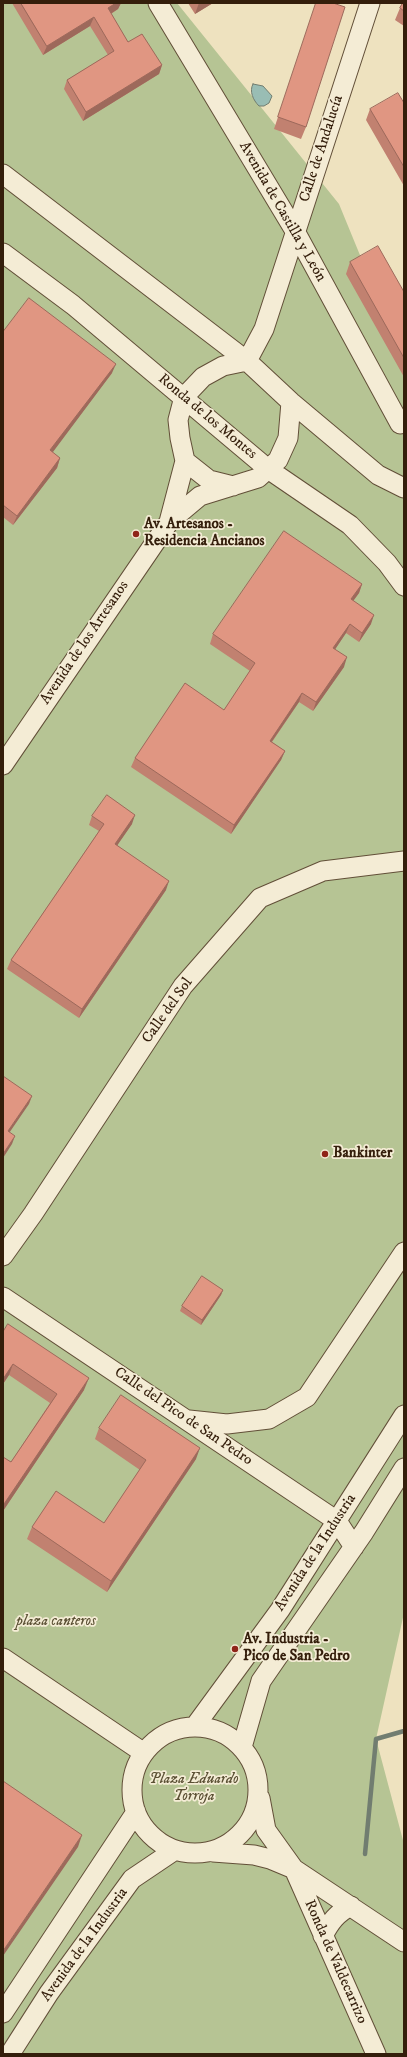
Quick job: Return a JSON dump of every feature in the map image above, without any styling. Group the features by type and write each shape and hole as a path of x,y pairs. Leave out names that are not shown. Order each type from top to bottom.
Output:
{"street":[{"name":"Avenida de Castilla y León","path":"158,3 295,231 400,424"},
{"name":"Calle de Andalucía","path":"247,362 264,329 370,3"},
{"path":"3,174 247,362 291,402 378,474 404,488"},
{"name":"Ronda de los Montes","path":"3,253 73,305 268,469 350,525 387,563 404,586"},
{"path":"232,486 209,480 185,461 178,420 184,397 203,377 223,366 247,362"},
{"name":"Avenida de los Artesanos","path":"3,766 169,522 200,496 258,478 278,460 288,438 291,402"},
{"name":"Avenida de los Artesanos","path":"169,522 185,461"},
{"name":"Calle del Sol","path":"3,1256 33,1214 183,986 260,898 323,871 404,861"},
{"path":"186,1420 228,1424 269,1419 307,1397 404,1252"},
{"name":"Calle del Pico de San Pedro","path":"3,1297 337,1521 354,1547"},
{"name":"Avenida de la Industria","path":"195,1726 280,1610 404,1415"},
{"name":"Avenida de la Industria","path":"242,1747 261,1681 354,1547 404,1468"},
{"path":"3,1658 144,1753"},
{"path":"210,1852 229,1844 244,1830 254,1813 259,1792 257,1776 254,1766 242,1747 229,1736 213,1728 195,1726 180,1728 166,1733 154,1742 144,1753 136,1766 132,1782 132,1797 136,1812 145,1828 158,1841 175,1850 192,1853 210,1852 254,1855 270,1858 294,1869 404,1942"},
{"name":"Ronda de Valdecarrizo","path":"259,1792 266,1830 294,1869 376,2054"},
{"name":"Avenida de la Industria","path":"3,2013 136,1812"},
{"name":"Avenida de la Industria","path":"10,2054 50,1993 132,1879 175,1850"},
{"path":"323,1936 335,1917 341,1911 351,1906"}],"green space":[{"path":"3,3 177,3 339,204 387,321 404,358 404,1613 376,1739 404,1844 404,2054 3,2054"}],"water":[{"path":"253,84 263,86 272,96 269,103 264,106 259,106 257,104 253,98 251,90"}],"building":[{"path":"21,3 116,3 108,8 128,42 142,34 162,65 86,112 67,80 114,51 94,17 47,46"},
{"path":"316,3 333,3 345,7 306,127 278,117"},
{"path":"404,3 404,11 400,8"},
{"path":"398,93 404,103 404,167 370,109"},
{"path":"378,246 404,292 404,358 350,262"},
{"path":"29,298 116,364 50,450 60,458 17,516 3,505 3,332"},
{"path":"284,531 362,584 351,599 374,615 362,633 350,624 333,648 347,657 316,702 302,693 270,741 285,751 234,825 135,758 185,683 224,710 255,663 213,634"},
{"path":"107,795 135,815 115,844 169,881 82,1009 11,960 104,824 92,816"},
{"path":"3,1076 32,1096 8,1131 15,1136 3,1154"},
{"path":"202,1276 223,1290 202,1320 182,1306"},
{"path":"8,1324 89,1378 3,1504 3,1457 11,1462 57,1394 13,1364 3,1379 3,1332"},
{"path":"121,1395 200,1448 111,1581 32,1527 56,1491 104,1523 146,1460 99,1428"},
{"path":"3,1781 82,1835 3,1951"}],"waterway":[{"path":"365,1854 376,1739 404,1731"}],"place":[{"name":"Av. Artesanos - Residencia Ancianos","path":"136,534"},
{"name":"Bankinter","path":"325,1154"},
{"name":"Av. Industria - Pico de San Pedro","path":"235,1649"}],"park label":[{"name":"plaza canteros","path":"56,1622"},
{"name":"Plaza Eduardo Torroja","path":"194,1788"}]}
